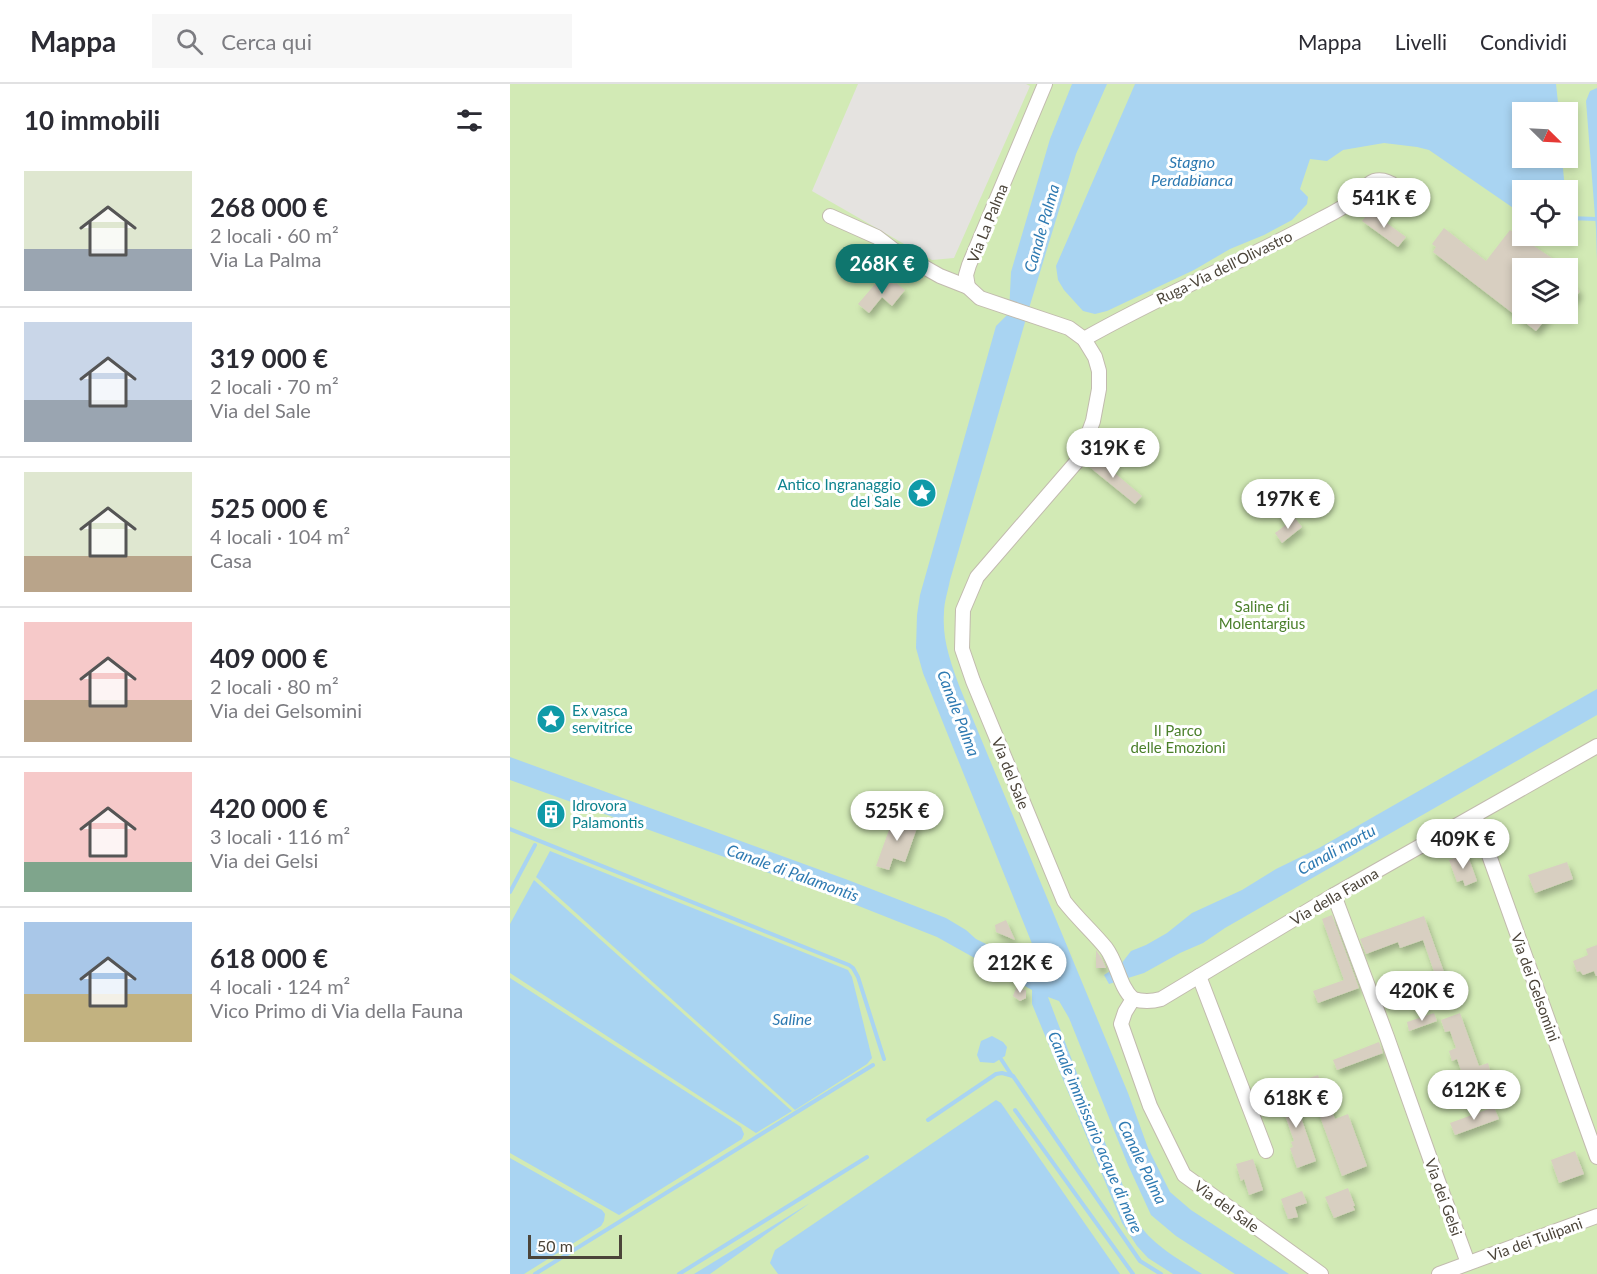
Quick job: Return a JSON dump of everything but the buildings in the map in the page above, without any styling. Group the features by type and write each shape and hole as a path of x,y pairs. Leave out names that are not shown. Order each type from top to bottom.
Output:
{"street":[{"name":"Via La Palma","path":"968,287 966,275 969,265 1045,84"},
{"name":"Ruga-Via dell'Olivastro","path":"1084,339 1153,302 1313,224 1353,200 1374,181 1382,180 1392,184"},
{"path":"830,216 877,237 894,250 940,276 968,287 980,298 1069,328 1084,339"},
{"name":"Via del Sale","path":"1084,339 1095,357 1099,371 1099,389 1093,421 1079,459 977,577 963,610 962,649 973,681 1064,901 1106,949 1114,962 1126,993 1133,999 1121,1024 1150,1106 1185,1175 1321,1274"},
{"name":"Via della Fauna","path":"1133,999 1151,1002 1161,999 1334,895 1597,746"},
{"name":"Via dei Gelsomini","path":"1475,816 1597,1158"},
{"name":"Via dei Gelsi","path":"1334,895 1468,1263"},
{"path":"1199,976 1266,1151"},
{"name":"Via dei Tulipani","path":"1439,1274 1597,1216"}],"green space":[{"name":"Saline di Molentargius","path":"510,84 1597,84 1597,1274 510,1274"}],"shaded area":[{"path":"858,84 1026,84 1030,86 954,258 932,260 812,191"}],"water":[{"path":"1072,84 1107,84 1076,154 950,580 944,609 946,642 960,688 1128,1093 1148,1148 1170,1192 1191,1210 1289,1274 1235,1274 1176,1236 1151,1215 1128,1165 1069,1018 1059,1001 1048,997 1086,1097 1139,1224 1160,1246 1202,1274 1173,1274 1148,1258 1122,1223 1032,1004 1032,990 937,937 841,899 510,780 510,757 946,918 976,939 1037,969 1039,961 923,673 916,648 917,615 920,595 996,326 1009,313 1011,272 1050,139"},
{"name":"Stagno Perdabianca","path":"1135,84 1556,84 1558,102 1512,102 1512,168 1563,168 1564,180 1512,180 1512,207 1429,150 1384,143 1343,150 1327,161 1310,159 1300,189 1308,197 1307,204 1292,220 1107,311 1095,314 1083,311 1058,280 1056,266"},
{"path":"1597,88 1597,260 1586,101 1590,91"},
{"name":"Canali mortu","path":"1597,689 1597,715 1225,928 1203,943 1144,973 1109,984 1104,975 1121,964 1131,951 1167,933 1192,913 1242,890 1276,869 1319,848"},
{"name":"Saline","path":"550,851 848,970 852,977 872,1058 867,1064 795,1110 536,877"},
{"path":"534,880 792,1111 756,1133 510,973 510,924"},
{"path":"510,978 741,1127 744,1134 742,1139 619,1215 510,1153"},
{"path":"992,1036 1007,1047 1005,1056 994,1063 980,1062 977,1055 981,1041"},
{"path":"996,1100 1001,1103 1120,1274 778,1274 770,1263 775,1250"},
{"path":"510,1158 602,1210 605,1214 601,1226 524,1274 510,1274"},
{"path":"810,1203 710,1274 694,1274"}],"waterway":[{"path":"1578,218 1596,219"},
{"path":"510,829 849,965 858,977 884,1059"},
{"path":"510,892 535,845"},
{"path":"1001,1059 1012,1076"},
{"path":"535,1274 873,1065"},
{"name":"Canale immissario acque di mare","path":"928,1120 996,1074 1013,1076 1140,1261 1161,1274"},
{"path":"1015,1110 1133,1274"},
{"path":"679,1274 867,1157"}],"place":[{"name":"Antico Ingranaggio del Sale","path":"922,493"},
{"name":"Ex vasca servitrice","path":"551,719"},
{"name":"Idrovora Palamontis","path":"551,814"}],"water label":[{"name":"Canale Palma","path":"1041,228"},
{"name":"Canale Palma","path":"959,713"},
{"name":"Canale di Palamontis","path":"793,872"},
{"name":"Canale Palma","path":"1143,1162"}],"park label":[{"name":"Il Parco delle Emozioni","path":"1178,738"}]}
